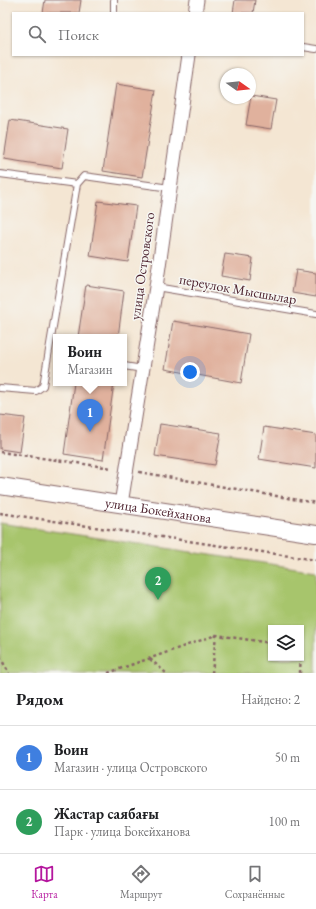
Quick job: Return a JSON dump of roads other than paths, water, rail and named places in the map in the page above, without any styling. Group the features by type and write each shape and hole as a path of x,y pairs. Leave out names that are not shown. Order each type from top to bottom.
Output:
{"street":[{"path":"195,12 197,0"},
{"name":"улица Островского","path":"122,504 156,287 189,56"},
{"name":"улица Бокейханова","path":"0,486 316,534"}],"lane":[{"path":"114,0 114,12"},
{"path":"304,47 316,49"},
{"path":"0,174 77,184"},
{"path":"0,388 36,392 43,386 77,184 84,176 170,188"},
{"name":"переулок Мысшылар","path":"156,287 316,314"},
{"path":"49,353 53,354"},
{"path":"127,366 143,369"}],"place":[{"name":"Воин","path":"90,432"},
{"name":"Жастар саябағы","path":"158,600"}]}
